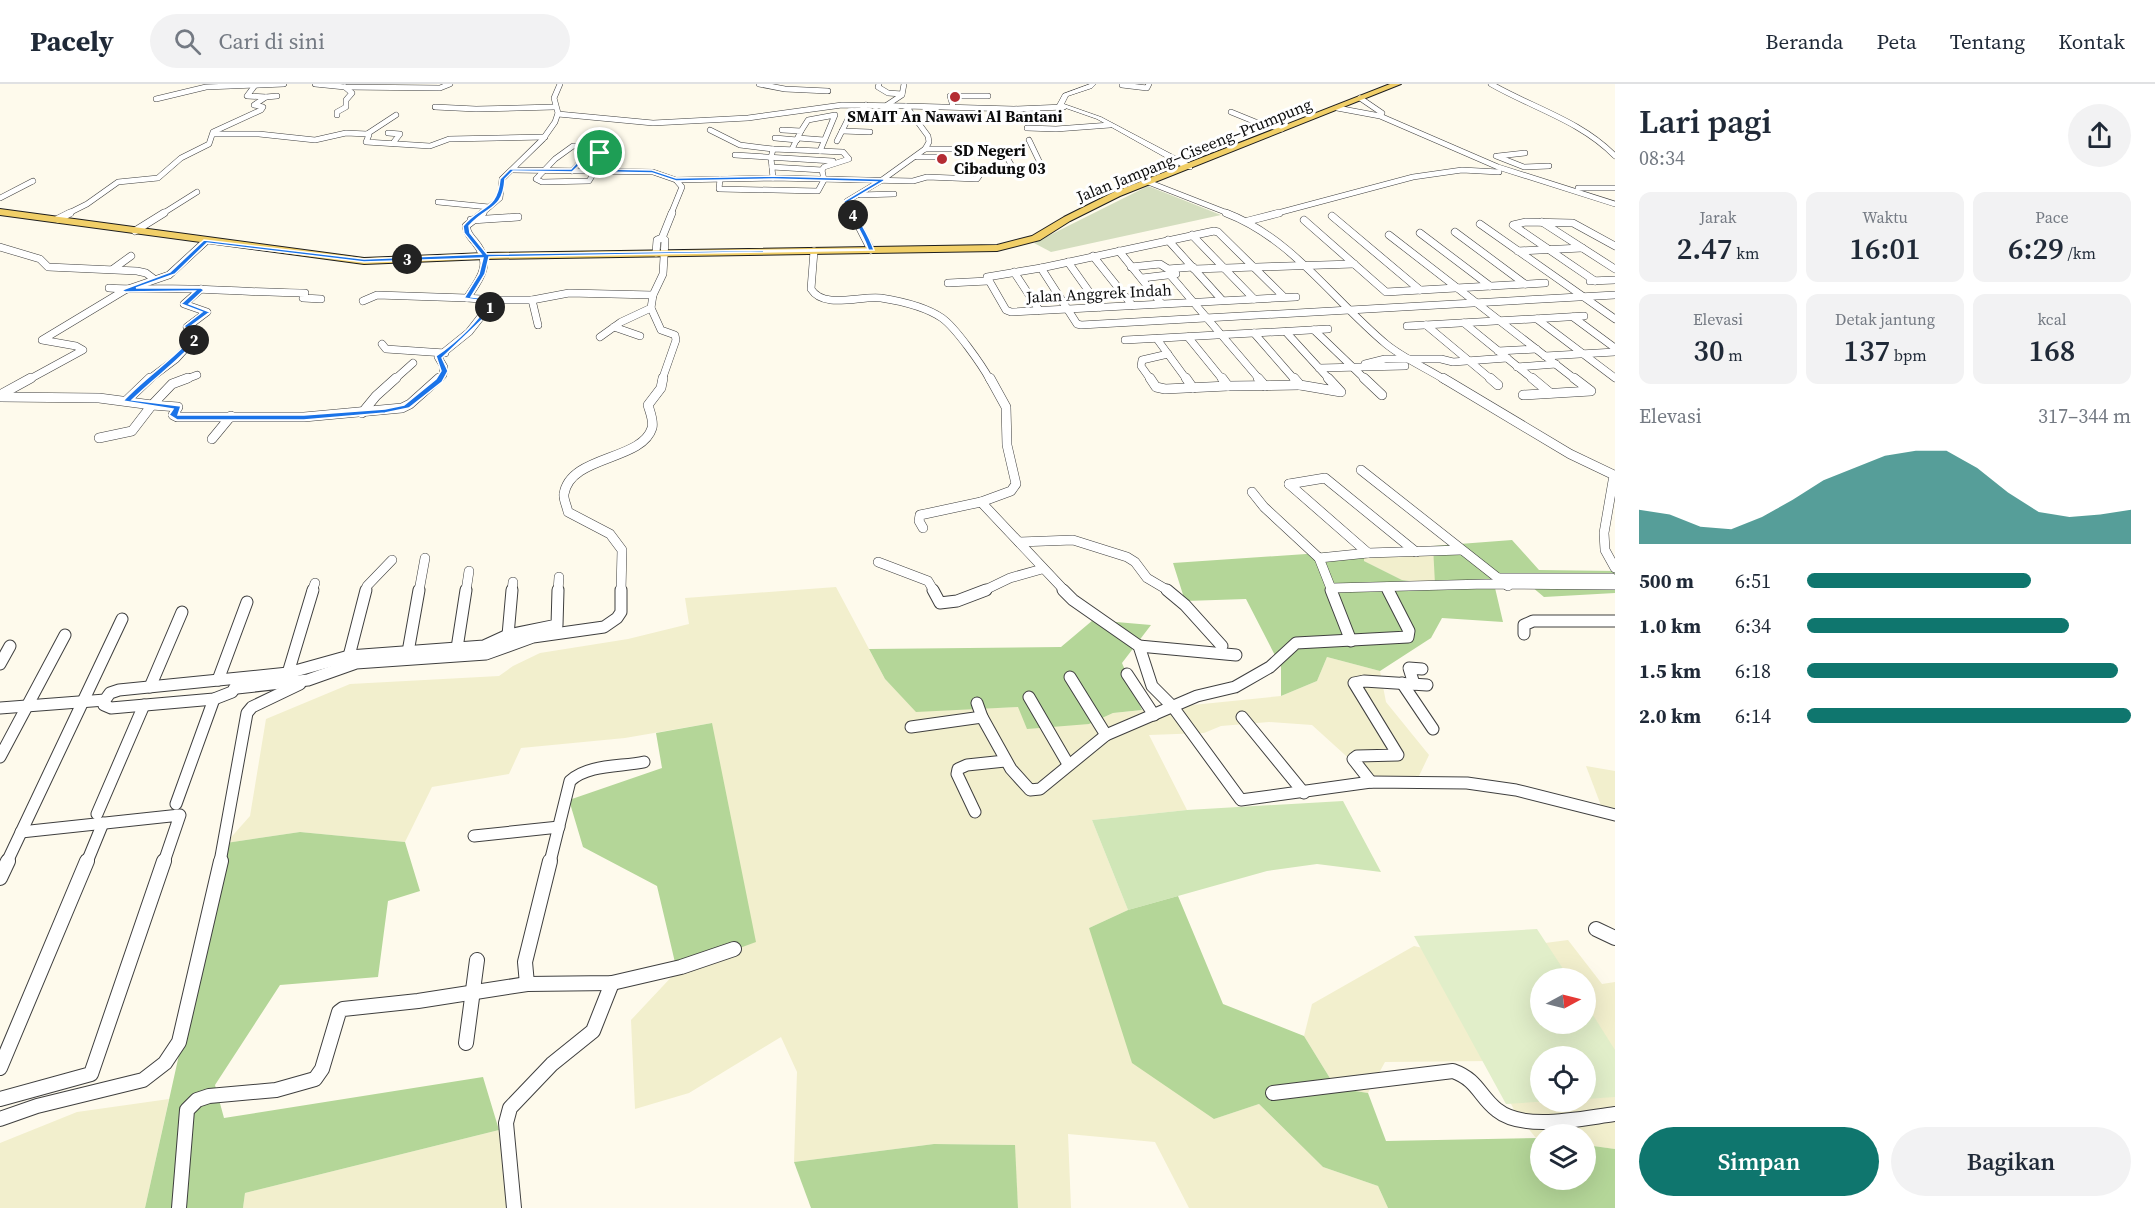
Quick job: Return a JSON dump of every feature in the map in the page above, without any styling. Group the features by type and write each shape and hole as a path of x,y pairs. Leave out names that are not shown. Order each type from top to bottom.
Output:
{"main road":[{"name":"Jalan Jampang–Ciseeng–Prumpung","path":"2,213 364,261 486,256 982,249 1013,245 1036,238 1084,210 1148,182 1394,84"}],"street":[{"path":"156,99 206,87 284,84"},
{"path":"315,84 345,87 440,88 449,90 445,95"},
{"path":"440,88 450,84"},
{"path":"558,114 554,107 554,92 560,84"},
{"path":"759,84 828,91"},
{"path":"827,84 830,98"},
{"path":"879,84 884,92 902,94"},
{"path":"887,105 902,94 904,84"},
{"path":"1064,107 1060,103 1065,95 1093,84"},
{"path":"1114,84 1147,88 1149,84"},
{"path":"1491,84 1512,97 1582,128 1598,138 1615,156"},
{"path":"255,85 247,96 277,96"},
{"path":"1122,85 1132,93"},
{"path":"752,88 766,86"},
{"path":"337,115 337,111 346,107 346,100 352,93 345,87"},
{"path":"953,106 949,96 988,96"},
{"path":"210,134 261,110 263,107 254,105 266,97"},
{"path":"1360,98 1372,108 1486,157 1615,202"},
{"path":"558,114 653,123 748,118 853,105 1014,109 1064,107 1090,115 1189,167"},
{"path":"792,149 808,120 847,112 853,105"},
{"path":"837,141 849,116 858,114 866,105"},
{"path":"872,250 864,230 855,220 847,201 917,157 925,149 929,142 928,136 906,106"},
{"path":"435,107 476,109 554,107"},
{"path":"1337,108 1360,111 1394,122 1527,177 1615,202"},
{"path":"1231,112 1258,123 1282,129"},
{"path":"467,298 482,274 486,256 465,229 471,220 500,197 501,182 545,137 558,114"},
{"path":"210,134 259,134 315,140 346,133 367,134 396,115"},
{"path":"820,151 835,115"},
{"path":"1394,122 1402,121"},
{"path":"845,124 868,125"},
{"path":"1028,128 1110,125"},
{"path":"710,130 740,145 847,154 849,159 824,167 822,170 772,167"},
{"path":"782,130 801,131"},
{"path":"842,131 870,132"},
{"path":"388,133 400,134 393,143"},
{"path":"57,219 87,204 118,182 158,177 181,158 209,144 210,134"},
{"path":"367,134 369,135 366,142 430,146 446,140 545,137"},
{"path":"775,138 824,140"},
{"path":"984,169 1042,167 1029,140"},
{"path":"593,152 596,146 573,146 536,177 537,181 589,181 595,171"},
{"path":"773,148 771,158 773,178"},
{"path":"925,149 961,149"},
{"path":"572,171 589,153 593,152 615,157 604,171"},
{"path":"1477,158 1525,153"},
{"path":"990,154 1005,154 1013,168"},
{"path":"735,155 839,162"},
{"path":"1496,156 1524,167 1549,166"},
{"path":"917,157 936,157"},
{"path":"980,162 984,169"},
{"path":"512,170 604,171 628,174 656,172 676,180 773,178 882,180 949,175 977,178 984,169"},
{"path":"720,179 719,189 818,191 824,180 822,170"},
{"path":"1246,220 1413,177 1480,170 1527,177"},
{"path":"0,1119 37,1106 143,1080 165,1063 178,1042 226,838 247,713 252,707 308,680 356,663 486,654 532,637 604,627 617,618 621,612 622,550 609,534 568,512 564,505 564,494 570,481 578,472 629,449 651,431 654,423 648,405 661,388 664,370 676,339 675,335 661,330 651,308 653,296 663,274 659,253 664,240 662,238 682,187 676,180"},
{"path":"0,198 33,181"},
{"path":"1148,182 1246,220 1277,240 1370,330 1409,359 1570,454 1614,474 1611,521 1604,533 1605,549 1615,568"},
{"path":"1578,188 1615,188"},
{"path":"135,231 197,192"},
{"path":"856,195 894,194"},
{"path":"438,202 489,207"},
{"path":"1332,216 1420,290"},
{"path":"471,220 518,217"},
{"path":"1304,220 1386,292 1545,283"},
{"path":"1595,281 1513,225 1540,221 1573,222 1615,246"},
{"path":"1540,221 1615,269"},
{"path":"1480,224 1615,319"},
{"path":"948,283 988,281 987,277 990,274 1041,268 1192,235 1218,232 1283,296"},
{"path":"1455,232 1525,285"},
{"path":"1420,233 1490,286"},
{"path":"1192,235 1254,299"},
{"path":"1389,235 1591,391 1523,395"},
{"path":"1168,240 1222,300"},
{"path":"0,396 82,351 76,346 42,341 125,290 172,273 206,241"},
{"path":"1143,246 1149,252"},
{"path":"0,247 40,259 48,267 113,269 146,273 154,279"},
{"path":"1518,251 1582,248"},
{"path":"814,251 813,291 829,300 879,298 924,310 943,318 981,363 1006,407 1007,445 1016,484 1011,491 981,502 920,515 919,521 923,528"},
{"path":"1119,251 1161,303"},
{"path":"113,269 132,256"},
{"path":"1093,256 1132,305"},
{"path":"1131,267 1157,261 1168,269 1300,263 1354,264"},
{"path":"1068,262 1100,307"},
{"path":"1041,268 1069,308 1077,324 1081,325 1615,295"},
{"path":"1142,278 1171,276 1195,269"},
{"path":"1014,272 1039,310"},
{"path":"1171,276 1264,386"},
{"path":"1584,281 1615,280"},
{"name":"Jalan Anggrek Indah","path":"988,281 1008,311 1296,297"},
{"path":"109,288 305,293 303,298 321,299"},
{"path":"126,401 152,376 176,359 197,336 198,334 187,326 207,312 184,304 201,290"},
{"path":"363,301 377,295 494,300 532,300 569,292 653,296"},
{"path":"0,396 99,398 178,407 172,415 177,417 304,417 402,408 410,404 443,375 444,367 438,359 486,313 494,300"},
{"path":"532,300 538,325"},
{"path":"600,337 651,308"},
{"path":"1407,326 1584,316"},
{"path":"1573,317 1615,350"},
{"path":"1537,319 1615,378"},
{"path":"1464,323 1550,393"},
{"path":"1426,325 1498,385"},
{"path":"614,327 640,336"},
{"path":"1125,340 1328,329"},
{"path":"1314,330 1382,395"},
{"path":"1168,354 1142,360 1141,366 1156,387 1302,386 1341,392 1286,332"},
{"path":"1254,333 1302,386"},
{"path":"1188,337 1228,386"},
{"path":"1157,339 1193,388"},
{"path":"382,344 386,349 446,353"},
{"path":"1498,351 1536,349"},
{"path":"1545,356 1615,350"},
{"path":"1365,364 1376,360 1442,358 1453,362 1507,358"},
{"path":"1319,368 1365,364 1381,367 1449,365 1453,362"},
{"path":"362,413 376,396 413,363"},
{"path":"1517,367 1556,364"},
{"path":"99,438 129,435 142,423 152,405 172,384 197,375"},
{"path":"212,439 231,416"},
{"path":"1361,470 1509,586"},
{"path":"1368,553 1289,483 1325,478 1416,552"},
{"path":"1252,492 1264,507 1319,558 1351,641"},
{"path":"981,502 1072,600 1139,646 1236,655"},
{"path":"1019,542 1073,540 1127,557 1135,562 1147,578 1165,588 1185,605 1222,646"},
{"path":"1319,558 1368,553 1461,550"},
{"path":"408,652 425,558"},
{"path":"349,656 367,586 392,560"},
{"path":"879,562 928,581 937,601 946,603 990,589 1007,579 1042,569"},
{"path":"458,648 470,571"},
{"path":"308,680 239,683 218,680 120,690 110,693 104,705 111,708 214,699 230,696 239,683 309,669 349,656 484,646 508,635 556,625 559,577"},
{"path":"1486,584 1499,578 1615,578"},
{"path":"508,635 513,582"},
{"path":"288,673 315,583"},
{"path":"1332,588 1486,584 1509,586 1615,585"},
{"path":"977,704 1005,761 1024,787 1030,790 1040,789 1106,735 1197,696 1235,687 1270,668 1296,643 1408,637 1409,632 1387,587"},
{"path":"218,680 247,602"},
{"path":"150,687 182,612"},
{"path":"0,878 122,619"},
{"path":"1524,634 1524,626 1533,621 1615,621"},
{"path":"0,757 65,635"},
{"path":"0,664 10,646"},
{"path":"1139,646 1152,686 1173,707 1241,800 1371,782 1488,785 1615,815"},
{"path":"1414,684 1408,668 1422,669"},
{"path":"1127,674 1154,715"},
{"path":"1070,677 1106,735"},
{"path":"1371,782 1353,759 1357,756 1398,755 1354,683 1364,681 1427,685"},
{"path":"1402,683 1433,729"},
{"path":"1029,697 1068,764"},
{"path":"176,804 214,699"},
{"path":"0,708 105,700"},
{"path":"0,1068 144,705"},
{"path":"911,727 982,717"},
{"path":"1242,717 1304,793"},
{"path":"975,812 957,771 967,765 1005,761"},
{"path":"527,984 525,962 570,781 574,776 589,771 627,767 645,762"},
{"path":"0,1099 91,1074 180,815 100,819 21,832"},
{"path":"474,836 559,826"},
{"path":"1596,929 1615,938"},
{"path":"179,1208 184,1123 187,1110 198,1100 209,1096 276,1090 315,1079 322,1069 339,1012 343,1009 418,1001 527,984 612,983 681,967 734,949"},
{"path":"466,1042 477,960"},
{"path":"514,1208 506,1123 510,1108 552,1064 593,1030 612,983"},
{"path":"1274,1093 1453,1071 1466,1074 1498,1111 1512,1119 1534,1122 1615,1114"}],"shaded area":[{"path":"1433,546 1436,584 1402,580 1364,561 1364,550"},
{"path":"836,587 885,679 916,711 1018,707 1089,724 1113,713 1281,696 1317,681 1327,657 1380,671 1386,702 1429,755 1419,776 1376,783 1312,725 1269,722 1221,726 1204,733 1149,735 1187,810 1092,820 1128,910 1089,928 1214,1119 1259,1104 1323,1167 1378,1186 1388,1208 1189,1208 1155,1142 1068,1134 1071,1208 1018,1208 1014,1145 934,1144 794,1162 797,1072 781,1037 689,1093 635,1109 631,1020 677,971 712,723 625,738 521,748 509,774 432,787 405,842 300,832 226,843 250,816 266,719 350,684 499,676 513,666 540,653 628,639 689,624 685,598"},
{"path":"1586,766 1615,771 1615,818 1605,816"},
{"path":"1568,940 1590,968 1530,968 1530,1034 1596,1034 1596,976 1602,984 1615,982 1615,1149 1596,1146 1596,1124 1530,1124 1530,1131 1516,1114 1490,1061 1385,1062 1368,1093 1336,1088 1304,1036 1312,1004 1414,946 1453,955"},
{"path":"169,1099 145,1208 0,1208 0,1143 77,1112"},
{"path":"499,1130 510,1208 243,1208 245,1193"}],"green space":[{"path":"1148,186 1221,215 1051,252 1034,243"},
{"path":"1512,540 1539,570 1615,571 1615,593 1544,597 1520,577 1492,575 1503,622 1442,618 1431,638 1380,671 1327,657 1317,681 1281,696 1281,667 1246,599 1185,601 1173,563 1364,550 1364,561 1402,580 1435,584 1433,546"},
{"path":"1093,620 1151,625 1122,663 1142,710 1113,713 1089,724 1027,729 1018,707 916,712 885,679 869,649 1061,647"},
{"path":"712,723 756,942 677,971 657,886 583,847 569,800 662,768 656,733"},
{"path":"1343,801 1381,872 1317,864 1267,871 1128,910 1092,820 1187,810"},
{"path":"300,832 405,842 420,891 388,901 378,977 280,985 215,1085 224,1118 483,1077 499,1130 245,1193 243,1208 145,1208 226,843"},
{"path":"1178,896 1223,1004 1304,1036 1336,1088 1368,1093 1386,1141 1530,1138 1530,1190 1596,1190 1596,1146 1615,1149 1615,1208 1388,1208 1378,1186 1323,1167 1259,1104 1214,1119 1132,1063 1089,928 1128,910"},
{"path":"1537,929 1562,968 1530,968 1530,1034 1596,1034 1596,1020 1615,1050 1615,1097 1596,1098 1596,1046 1530,1046 1530,1102 1506,1104 1414,936"},
{"path":"934,1144 1015,1145 1018,1208 811,1208 794,1162"}],"place":[{"name":"SMAIT An Nawawi Al Bantani","path":"955,97"},
{"name":"SD Negeri Cibadung 03","path":"942,159"}],"route":[{"path":"600,153 589,153 572,171 512,170 502,179 501,195 497,201 473,218 466,226 467,233 486,256 482,274 467,298 494,300 486,313 446,353 438,357 444,367 443,375 439,380 407,406 385,411 304,417 173,417 178,407 126,401 133,397 152,376 187,348 198,335 187,326 207,312 184,304 201,290 125,290 172,273 206,241 364,261 486,256 872,250 864,230 855,220 847,201 882,180 773,178 676,180 652,171 604,171 615,157 611,154 600,153"}]}
